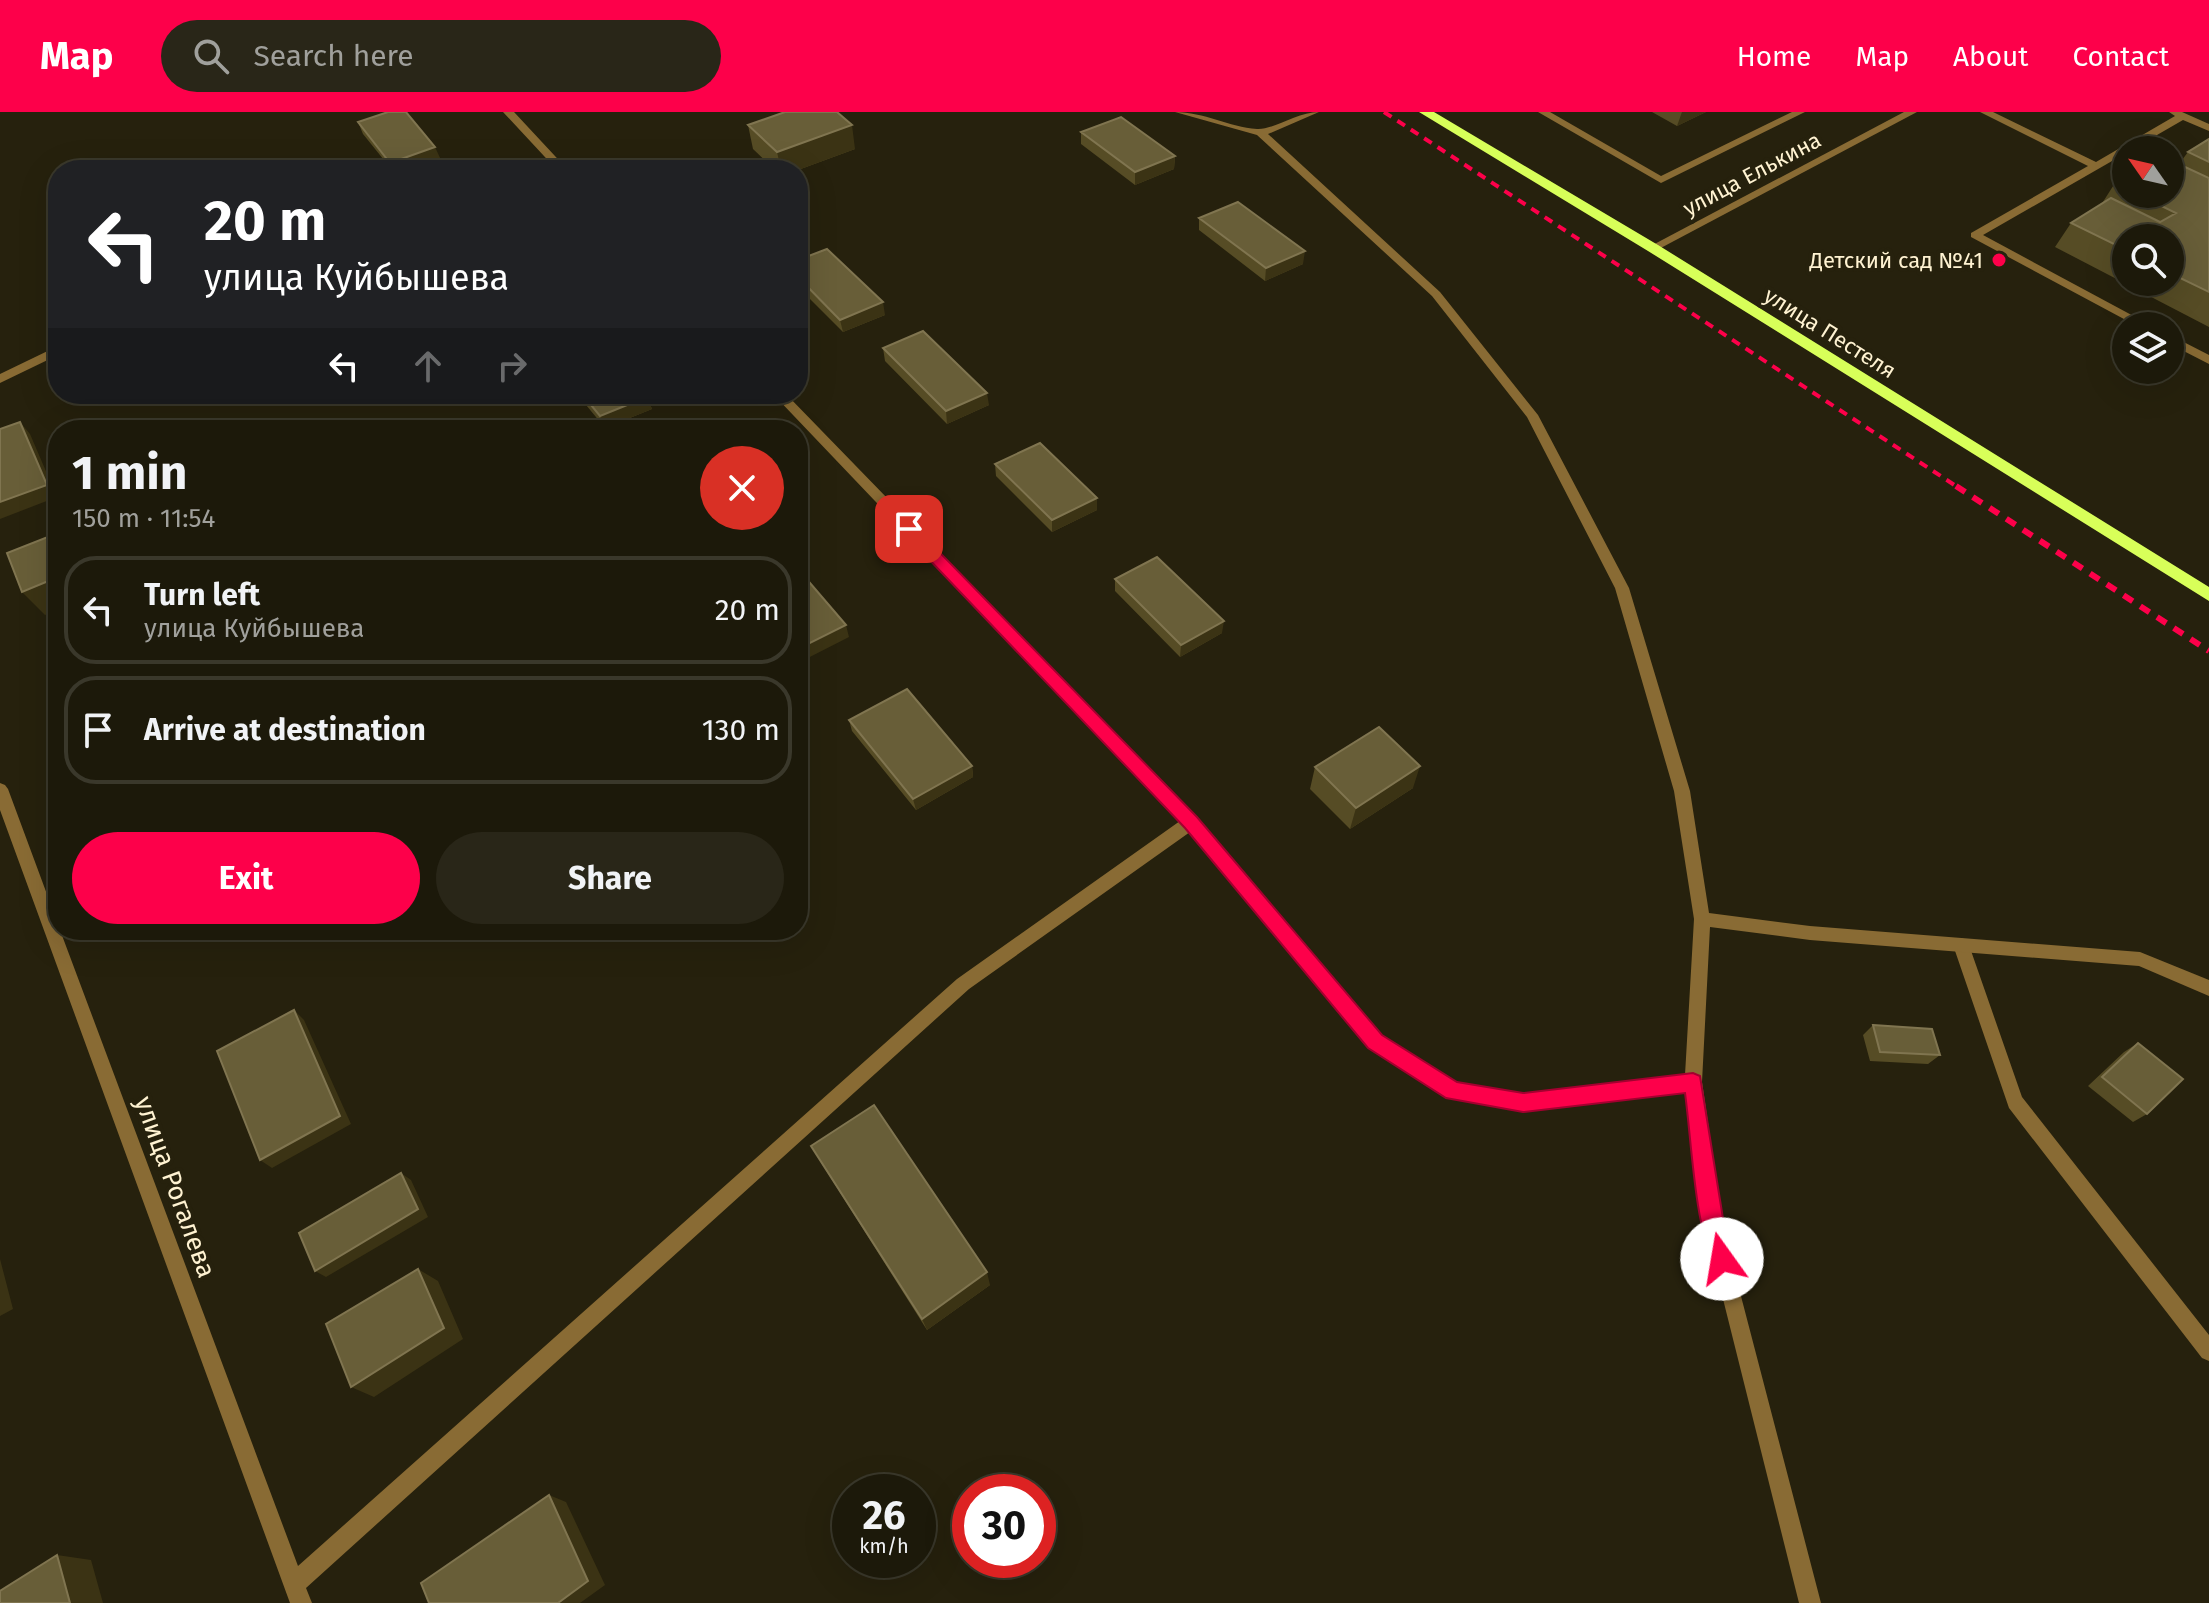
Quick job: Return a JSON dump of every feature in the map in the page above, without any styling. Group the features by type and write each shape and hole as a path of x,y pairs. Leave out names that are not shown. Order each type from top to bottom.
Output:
{"main road":[{"name":"улица Пестеля","path":"1425,112 1653,248 2209,595"}],"street":[{"path":"508,112 552,160"},
{"path":"1180,112 1261,133 1436,294 1532,415 1622,588 1682,791 1702,919 1693,1082 1715,1231 1810,1603"},
{"path":"1261,133 1314,112"},
{"path":"1543,112 1661,180 1800,112"},
{"name":"улица Елькина","path":"1653,248 1912,112"},
{"path":"1985,112 2096,166"},
{"path":"2120,312 1975,235 2096,166 2178,114 2209,128"},
{"path":"2184,347 2209,360"},
{"path":"0,379 48,355"},
{"path":"789,404 804,420"},
{"path":"808,424 1191,822 1375,1041 1453,1091 1523,1103 1693,1082"},
{"name":"улица Рогалева","path":"0,789 48,918"},
{"path":"295,1584 963,984 1191,822"},
{"path":"1702,919 1810,933 2140,959 2209,988"},
{"name":"улица Рогалева","path":"56,940 301,1603"},
{"path":"1961,945 2015,1102 2209,1351"}],"building":[{"path":"388,112 406,112 435,147 398,160 388,160 358,122"},
{"path":"785,112 837,112 852,125 777,152 748,125"},
{"path":"1121,117 1175,156 1135,172 1081,132"},
{"path":"2209,139 2209,162 2188,152"},
{"path":"2184,166 2209,178 2209,292 2184,280 2184,224 2112,224 2112,243 2071,223 2111,198 2112,208 2131,208 2160,222 2176,213 2166,208 2184,208"},
{"path":"1238,202 1305,251 1266,268 1199,218"},
{"path":"827,249 883,302 840,320 808,287 808,256"},
{"path":"923,331 987,393 946,411 883,348"},
{"path":"590,404 630,404 600,416"},
{"path":"20,422 47,485 0,502 0,429"},
{"path":"1040,443 1097,498 1052,520 995,464"},
{"path":"48,537 48,581 22,592 7,553"},
{"path":"1157,557 1224,621 1181,645 1115,579"},
{"path":"808,581 846,625 808,644"},
{"path":"907,689 972,766 913,799 849,720"},
{"path":"1379,727 1420,766 1356,808 1315,767"},
{"path":"294,1010 340,1116 260,1160 217,1051"},
{"path":"1873,1025 1932,1029 1940,1055 1880,1052"},
{"path":"2138,1043 2183,1079 2147,1114 2102,1077"},
{"path":"874,1105 987,1272 922,1319 811,1146"},
{"path":"401,1173 418,1209 315,1271 299,1233"},
{"path":"418,1269 444,1328 351,1387 326,1324"},
{"path":"549,1495 588,1581 558,1603 429,1603 421,1583"},
{"path":"57,1555 70,1603 0,1603 0,1591"}],"railway":[{"path":"1384,112 1959,488"},
{"path":"1956,486 2209,651"}],"place":[{"name":"Детский сад №41","path":"1999,260"}],"route":[{"path":"909,529 1191,822 1375,1041 1453,1091 1523,1103 1693,1082 1722,1259"}]}
